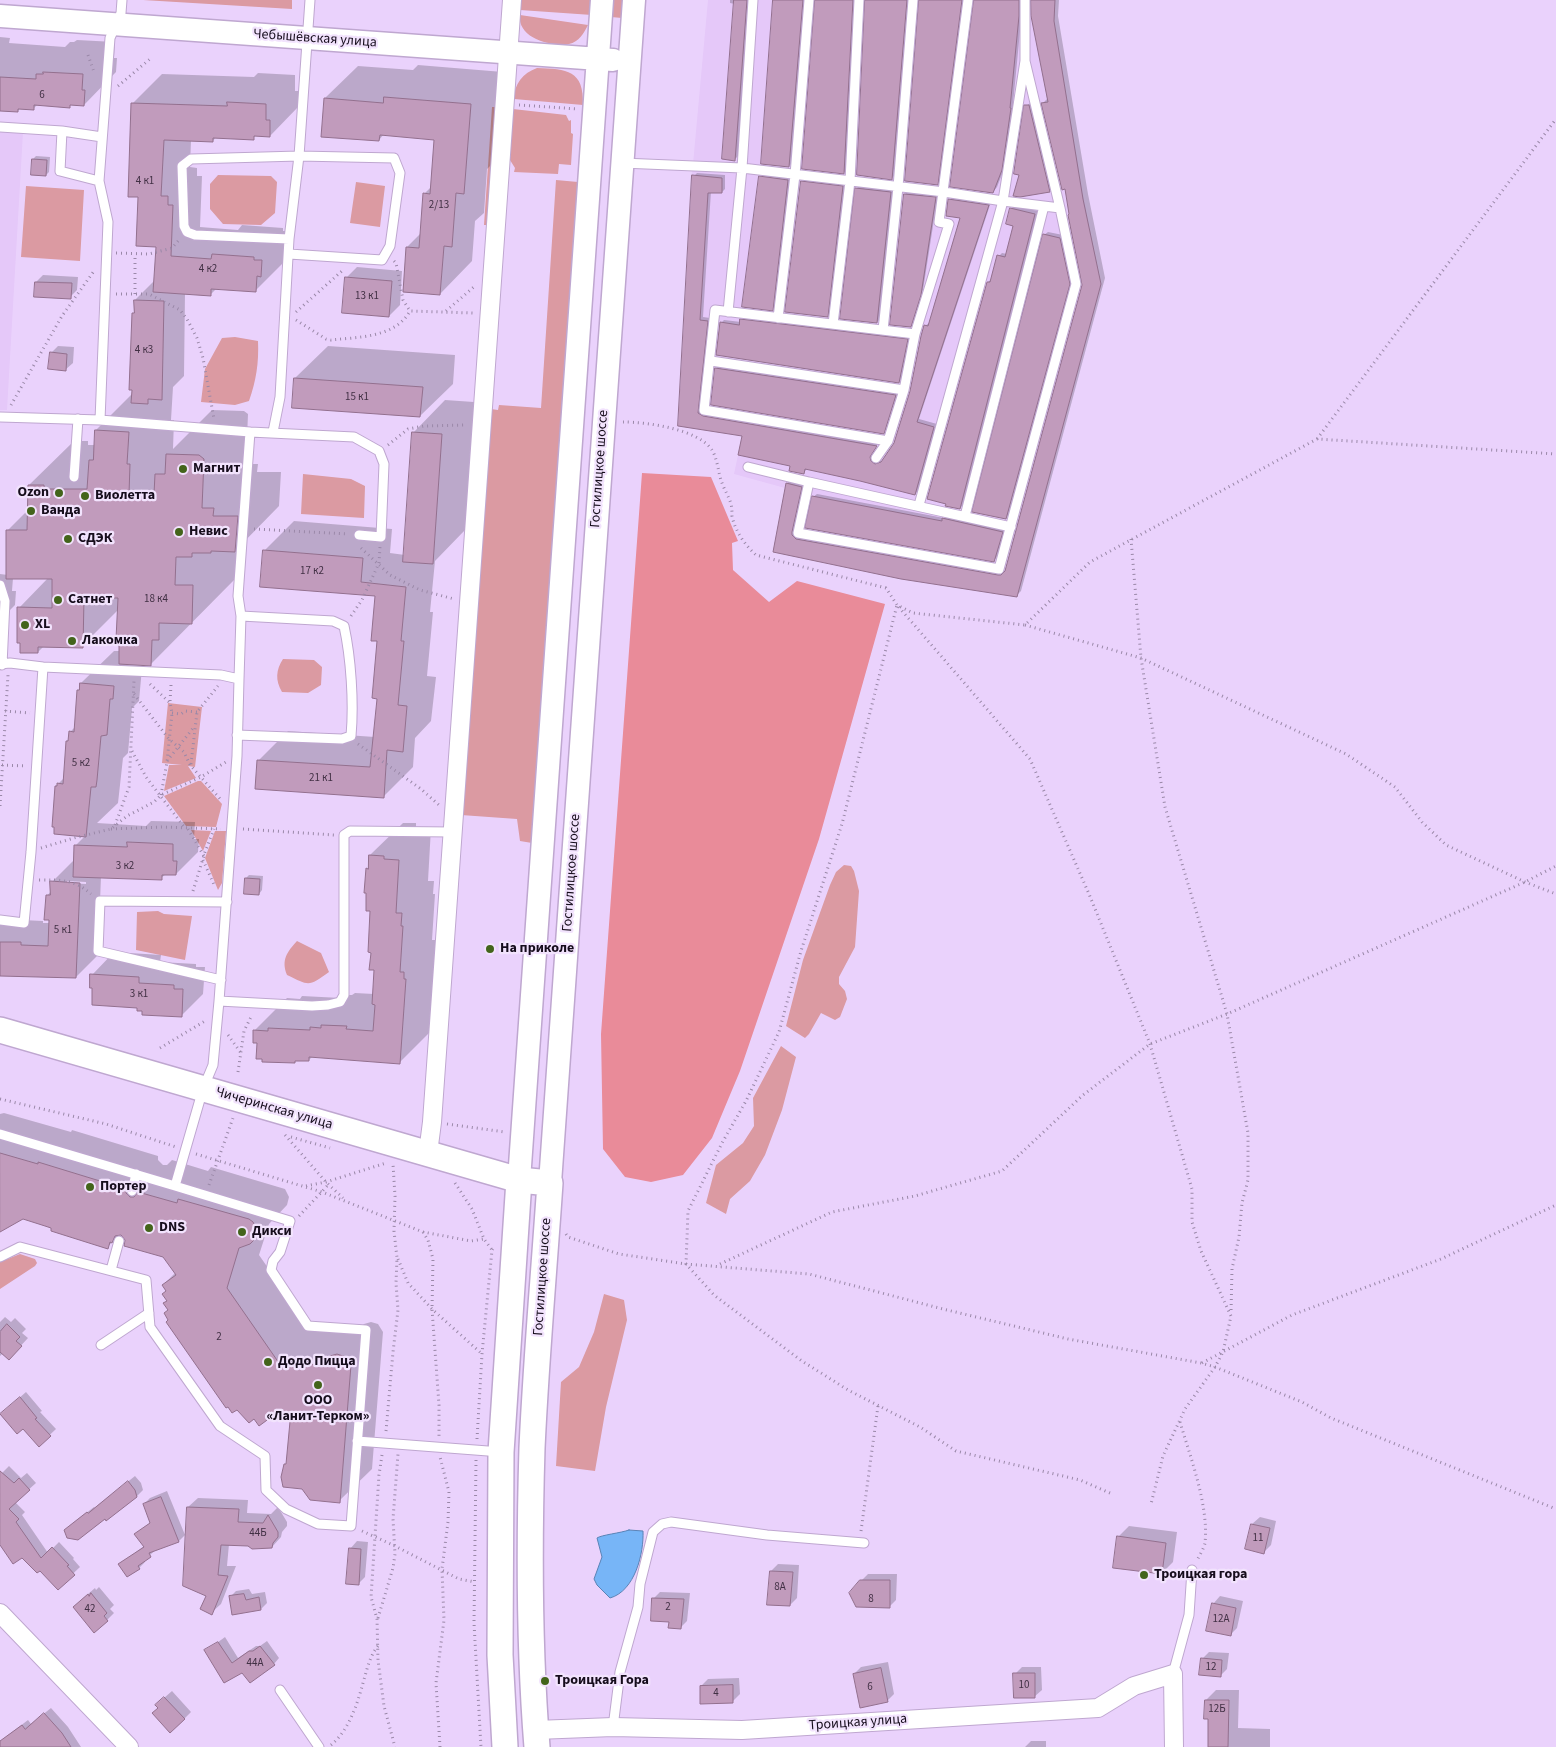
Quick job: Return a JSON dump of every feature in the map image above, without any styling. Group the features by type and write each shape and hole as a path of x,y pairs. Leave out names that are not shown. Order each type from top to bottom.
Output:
{"main road":[{"name":"Чичеринская улица","path":"0,1030 519,1180 550,1183"},
{"path":"505,1747 500,1626 501,1452 519,1180"},
{"name":"Гостилицкое шоссе","path":"536,1739 530,1594 532,1456 550,1183"}],"street":[{"path":"428,1154 432,1122 512,0"},
{"path":"519,1180 602,0"},
{"name":"Гостилицкое шоссе","path":"550,1183 634,0"},
{"name":"Чебышёвская улица","path":"0,16 629,61"},
{"path":"0,1612 129,1747"},
{"path":"1173,1674 1174,1747"},
{"name":"Троицкая улица","path":"536,1739 613,1727 742,1730 1098,1708 1134,1686 1173,1674"}],"lane":[{"path":"100,420 108,222 99,181 110,38 121,13 122,0"},
{"path":"273,432 280,397 290,239 299,156 310,0"},
{"path":"728,312 742,168 753,0"},
{"path":"778,318 796,175 809,0"},
{"path":"833,324 850,181 859,0"},
{"path":"883,330 898,187 913,0"},
{"path":"876,458 888,441 904,390 915,334 948,224 939,222 968,0"},
{"path":"919,505 1002,201 1025,61 1025,0"},
{"path":"809,482 798,534 999,569 1076,284 1025,61"},
{"path":"0,127 102,136"},
{"path":"62,131 60,171 99,181"},
{"path":"289,254 382,260 390,246 400,173 394,158 299,156 191,159 182,166 184,226 187,232 195,235 290,239"},
{"path":"622,163 742,168 1060,208"},
{"path":"965,516 1044,206"},
{"path":"888,441 704,410 714,310 915,334"},
{"path":"710,361 904,390"},
{"path":"4,414 250,432 354,437 379,451 384,464 381,536 355,537"},
{"path":"74,477 78,419"},
{"path":"175,1186 203,1089 213,1065 218,1018 237,756 241,616 238,596 250,432"},
{"path":"748,467 1011,526"},
{"path":"0,585 5,601 4,664 221,674 239,679"},
{"path":"237,734 342,739 351,736 352,721 348,641 344,626 333,621 241,616"},
{"path":"0,920 24,923 31,852 43,667"},
{"path":"219,1001 312,1006 340,1002 344,995 344,835 350,831 453,832"},
{"path":"221,980 98,951 100,901 227,902"},
{"path":"0,1134 290,1221 280,1252 273,1261 271,1270 308,1326 366,1330 351,1526 318,1524 286,1509 266,1490 264,1456 220,1426 150,1327 146,1280 20,1247 0,1257"},
{"path":"132,1190 136,1174"},
{"path":"111,1270 119,1241"},
{"path":"101,1345 149,1312"},
{"path":"357,1441 501,1452"},
{"path":"613,1727 620,1672 638,1607 640,1584 647,1554 653,1532 662,1524 671,1522 767,1535 861,1543"},
{"path":"1173,1674 1189,1615 1192,1570"},
{"path":"280,1690 319,1747"}],"path":[{"path":"113,90 150,59"},
{"path":"514,104 579,109"},
{"path":"1025,625 1090,562 1317,439 1556,119"},
{"path":"4,414 62,316 107,253 150,254 172,248 187,232"},
{"path":"386,252 396,263 403,300 410,311"},
{"path":"135,294 136,255"},
{"path":"353,258 348,266 292,316 319,335 332,340 375,335 390,330 407,317 410,311"},
{"path":"445,312 476,286"},
{"path":"105,294 149,294 180,310 197,338 204,358 216,429"},
{"path":"410,311 473,313"},
{"path":"604,421 661,426 697,436 712,451 722,483 732,506 732,517 746,546 756,554 886,588 897,605 1030,760 1089,894 1150,1044 1192,1189 1192,1222 1201,1250 1231,1316"},
{"path":"379,451 408,429 424,426 467,426"},
{"path":"1317,439 1556,454"},
{"path":"243,528 345,534 355,537"},
{"path":"345,534 355,537"},
{"path":"344,626 362,600 379,563 381,536"},
{"path":"1131,540 1141,658 1165,808 1227,1014 1248,1133 1248,1180 1242,1203 1239,1237 1232,1269 1231,1316 1223,1352 1215,1367 1185,1409 1162,1456 1150,1504"},
{"path":"359,546 390,575 420,590 455,599"},
{"path":"897,605 913,612 1025,625 1141,658 1346,754 1395,787 1422,822 1446,845 1525,882 1556,894"},
{"path":"897,605 842,824 779,1032 688,1211 686,1264 714,1295 802,1361 848,1390 920,1427 956,1451 1080,1480 1110,1493"},
{"path":"0,806 5,711 4,664"},
{"path":"115,826 129,787 134,671"},
{"path":"134,671 170,702"},
{"path":"161,795 167,762 172,713 170,702 171,672"},
{"path":"190,764 197,712 220,683 221,674"},
{"path":"134,694 169,739 184,752 190,764 201,778 232,812"},
{"path":"5,711 40,713"},
{"path":"172,713 197,712"},
{"path":"167,762 195,726"},
{"path":"351,736 358,744 421,789 439,805"},
{"path":"132,751 146,777 186,828 204,858 217,892"},
{"path":"31,852 74,838 112,829 128,816 154,802 161,795 201,778 237,756"},
{"path":"2,765 36,766"},
{"path":"190,896 214,829"},
{"path":"718,1266 832,1212 915,1196 1002,1171 1083,1095 1150,1044 1227,1014 1525,882 1556,866"},
{"path":"28,880 67,880 81,885 100,901"},
{"path":"238,1072 244,1031 258,1003"},
{"path":"160,1048 211,1017 218,1018"},
{"path":"0,1099 106,1124 278,1180 305,1186 423,1232 471,1241 484,1239"},
{"path":"206,1195 234,1115"},
{"path":"441,1124 510,1133"},
{"path":"285,1135 327,1184 345,1200"},
{"path":"392,1161 394,1167 394,1221 398,1310 379,1475 371,1597 377,1619 384,1706 395,1747"},
{"path":"290,1221 300,1215 327,1184 333,1180 392,1161 400,1164"},
{"path":"460,1181 452,1178 472,1210 484,1239 492,1250"},
{"path":"305,1186 327,1184"},
{"path":"1201,1363 1292,1316 1441,1259 1556,1205"},
{"path":"423,1232 428,1240 433,1259 432,1310 438,1405 438,1447 441,1466 449,1492 448,1522 442,1570 444,1620 436,1683 440,1747"},
{"path":"568,1237 619,1254 686,1264 809,1274 1068,1339 1201,1363 1302,1402 1331,1418 1556,1509"},
{"path":"481,1747 474,1623 476,1449 482,1354 492,1250 496,1243"},
{"path":"397,1258 408,1284 432,1310 482,1354"},
{"path":"861,1543 878,1406"},
{"path":"377,1619 393,1568 395,1554 393,1519 399,1458 387,1418"},
{"path":"1179,1421 1195,1471 1204,1514 1205,1544 1192,1570"},
{"path":"351,1526 459,1579 474,1582"},
{"path":"329,1747 343,1733 356,1708 369,1661 378,1646"}],"shaded area":[{"path":"143,0 292,0 292,9"},
{"path":"520,0 593,0 592,15 520,10"},
{"path":"612,0 623,0 622,18 611,17"},
{"path":"708,0 1055,0 1054,21 1083,194 1101,284 1017,597 901,579 773,552 785,488 734,474 742,436 678,426 692,175"},
{"path":"520,15 588,25 576,41 562,45 553,44 529,35 524,30"},
{"path":"537,68 565,71 577,78 583,93 583,105 514,99 514,94 520,80"},
{"path":"492,107 495,107 487,225 484,225"},
{"path":"513,109 566,115 569,121 571,120 571,133 573,134 571,165 559,164 558,174 514,172 515,168 510,160"},
{"path":"0,131 23,132 7,410 0,410"},
{"path":"218,175 271,176 277,182 275,213 261,225 223,224 210,209 210,184"},
{"path":"556,180 578,182 532,843 520,841 517,819 461,815 491,409 498,410 499,405 541,408"},
{"path":"356,182 385,186 380,227 350,223"},
{"path":"26,186 84,190 80,261 21,257"},
{"path":"235,337 258,341 254,386 249,401 235,405 201,402 205,369 222,338"},
{"path":"642,473 711,477 738,541 732,543 733,570 769,602 797,581 885,604 819,839 740,1071 712,1138 683,1175 651,1182 625,1177 603,1149 601,1034"},
{"path":"303,474 351,479 365,486 364,518 301,514"},
{"path":"283,659 314,660 322,667 321,685 308,693 282,692 277,675"},
{"path":"168,703 202,707 195,767 188,766 196,778 164,791 169,765 182,765 162,763"},
{"path":"201,781 222,804 216,827 186,826 164,796"},
{"path":"191,830 211,831 203,851"},
{"path":"215,831 226,831 222,883 218,890 205,858"},
{"path":"844,865 851,866 854,871 859,891 855,947 839,977 839,984 845,991 847,999 840,1017 835,1020 821,1013 805,1038 786,1026 803,960 830,885 836,872"},
{"path":"158,911 164,914 192,916 185,960 136,950 137,912"},
{"path":"297,941 321,953 329,972 309,983 287,975 285,970 286,956"},
{"path":"781,1046 796,1057 782,1110 765,1155 750,1181 730,1199 726,1214 706,1203 716,1165 743,1143 754,1126 753,1098"},
{"path":"20,1254 35,1259 37,1263 0,1289 0,1262"},
{"path":"604,1294 624,1300 627,1320 606,1407 595,1471 556,1466 561,1382 579,1367 594,1332"}],"water":[{"path":"629,1530 643,1531 640,1560 632,1580 626,1588 610,1598 597,1585 594,1579 602,1557 597,1538"}],"building":[{"path":"734,0 747,0 735,161 722,159"},
{"path":"773,0 803,0 789,167 761,164"},
{"path":"815,0 853,0 844,174 802,169"},
{"path":"865,0 907,0 892,180 857,175"},
{"path":"919,0 962,0 938,185 905,181"},
{"path":"974,0 1019,0 1011,108 1002,170 993,193 950,187"},
{"path":"1031,0 1055,0 1054,21 1083,199 1101,284 1017,597 901,579 773,552 786,483 802,487 792,532 796,539 998,575 1005,571 1082,285 1068,215 1065,189 1062,190 1041,103 1048,102 1031,16"},
{"path":"43,72 83,74 84,106 70,105 70,108 34,105 34,110 18,109 18,112 0,111 0,77 36,79 36,74 43,74"},
{"path":"384,97 471,104 464,194 456,193 452,247 444,246 440,295 403,292 406,247 419,248 423,193 430,194 434,140 380,135 379,141 321,137 324,98 383,103"},
{"path":"227,102 266,104 266,120 270,120 270,137 254,136 254,140 213,138 213,142 164,140 161,196 168,196 168,205 173,205 171,256 211,259 212,254 254,257 254,260 262,260 261,277 257,276 256,292 211,289 211,296 153,292 156,247 136,246 138,197 128,197 131,103 227,106"},
{"path":"1024,105 1029,105 1050,192 1020,197 1013,196 1019,175 1014,174"},
{"path":"32,159 47,160 46,176 31,175"},
{"path":"692,175 722,178 722,193 708,193 700,320 708,321 698,413 703,416 877,446 870,457 871,461 875,464 881,462 894,443 910,391 924,325 928,326 960,218 946,216 948,199 989,205 917,422 934,427 915,495 805,469 804,474 789,471 790,466 738,455 742,436 678,426"},
{"path":"759,176 788,180 773,311 742,307"},
{"path":"801,181 843,186 828,317 785,312"},
{"path":"855,188 891,192 877,323 840,319"},
{"path":"904,194 936,197 921,295 911,327 890,325"},
{"path":"1010,208 1035,214 960,509 927,499 987,282 990,282 997,255 1005,257 1013,226 1006,224"},
{"path":"1043,234 1060,238 1070,284 1006,519 972,512"},
{"path":"345,277 392,281 389,317 342,313"},
{"path":"35,282 72,283 71,299 34,297"},
{"path":"134,300 164,301 162,400 148,399 148,404 131,403 132,390 129,390"},
{"path":"740,319 908,339 899,383 716,355 720,322 739,325"},
{"path":"50,352 67,354 66,371 48,369"},
{"path":"715,368 896,395 884,434 711,405"},
{"path":"294,378 423,387 420,417 292,408"},
{"path":"95,430 129,432 127,464 130,464 129,494 154,494 155,474 165,474 166,454 199,455 204,459 202,508 214,508 213,516 238,516 235,552 211,551 211,553 192,553 192,557 176,557 175,585 193,585 192,624 159,623 159,640 152,640 151,666 119,664 119,639 116,639 118,598 84,598 83,648 38,647 38,653 20,653 20,643 17,643 17,607 52,608 52,579 6,579 6,530 27,530 28,485 44,485 44,489 87,489 89,460 93,460"},
{"path":"412,432 442,434 433,564 403,562"},
{"path":"812,496 942,521 942,518 1003,532 994,562 805,528"},
{"path":"263,550 363,558 361,582 406,587 401,641 404,641 398,705 407,706 403,752 387,750 384,798 255,789 257,760 370,767 377,699 372,698 377,641 371,641 375,596 260,587"},
{"path":"80,683 114,686 113,699 110,699 107,735 101,736 96,787 91,787 86,837 54,834 54,827 52,827 55,786 57,786 57,783 63,784 66,741 68,741 69,731 74,732 77,690 79,690"},
{"path":"127,842 173,844 173,861 177,861 176,875 162,875 162,880 73,877 74,845 127,847"},
{"path":"369,855 399,860 396,913 402,913 400,972 404,972 404,979 406,979 400,1064 309,1057 309,1061 295,1061 295,1063 262,1062 262,1059 256,1059 257,1043 253,1043 253,1030 268,1031 268,1028 310,1030 310,1027 321,1028 321,1025 347,1026 346,1029 373,1031 375,1005 372,1004 374,970 369,970 371,953 368,952 370,911 366,911 366,893 364,893"},
{"path":"245,878 260,879 259,895 244,894"},
{"path":"50,881 80,883 76,978 0,976 0,942 21,942 21,945 48,946 49,920 44,920 46,895 50,895"},
{"path":"90,974 139,977 139,983 174,985 174,989 183,989 182,1017 142,1015 142,1011 137,1011 137,1008 92,1005"},
{"path":"0,1153 38,1164 38,1162 126,1189 126,1193 130,1197 134,1197 138,1192 177,1203 178,1199 249,1219 253,1222 257,1230 255,1239 250,1244 239,1248 227,1288 279,1363 322,1365 330,1356 337,1354 346,1357 351,1365 340,1503 310,1500 302,1489 283,1487 281,1477 284,1464 286,1464 291,1411 277,1420 274,1415 259,1426 254,1419 249,1423 237,1410 232,1413 228,1407 226,1408 166,1322 168,1320 164,1313 168,1310 163,1303 167,1301 162,1294 166,1291 162,1285 176,1275 163,1257 124,1246 125,1240 121,1235 115,1236 112,1243 110,1242 108,1249 51,1231 51,1228 23,1219 0,1232"},
{"path":"7,1324 20,1337 16,1341 22,1346 9,1360 0,1352 0,1332"},
{"path":"20,1397 37,1418 35,1419 51,1436 39,1447 23,1429 17,1434 0,1414"},
{"path":"0,1471 14,1483 19,1478 30,1490 9,1509 19,1519 16,1522 41,1558 52,1547 69,1565 67,1566 75,1575 58,1590 40,1571 37,1573 22,1558 13,1564 0,1545"},
{"path":"128,1481 135,1490 137,1497 78,1540 67,1538 64,1530"},
{"path":"161,1497 179,1542 149,1553 151,1557 138,1566 140,1569 127,1577 118,1564 144,1547 134,1534 150,1523 143,1504"},
{"path":"187,1507 239,1509 238,1522 263,1523 268,1515 278,1532 278,1537 273,1543 272,1548 252,1549 248,1546 221,1545 218,1575 228,1576 212,1615 200,1609 206,1596 183,1586"},
{"path":"1251,1524 1270,1528 1264,1554 1245,1549"},
{"path":"1117,1536 1166,1543 1162,1574 1113,1568"},
{"path":"349,1548 361,1549 359,1585 346,1584"},
{"path":"770,1571 793,1572 790,1606 767,1605"},
{"path":"860,1580 890,1580 890,1608 856,1607 849,1593"},
{"path":"91,1593 107,1613 104,1616 108,1621 94,1633 73,1607"},
{"path":"244,1594 246,1600 259,1597 261,1610 232,1615 229,1596"},
{"path":"652,1598 684,1599 681,1629 668,1628 669,1622 651,1621"},
{"path":"1212,1603 1236,1608 1231,1636 1206,1631"},
{"path":"218,1642 232,1663 260,1646 275,1665 250,1683 242,1673 224,1683 204,1650"},
{"path":"1201,1658 1222,1660 1221,1677 1199,1675"},
{"path":"881,1668 888,1702 860,1708 853,1674"},
{"path":"1013,1673 1035,1673 1035,1698 1014,1698"},
{"path":"733,1685 733,1703 700,1704 700,1686"},
{"path":"164,1697 185,1719 170,1733 152,1713 158,1708 155,1705"},
{"path":"1205,1700 1229,1700 1228,1747 1208,1747 1208,1719 1204,1719"},
{"path":"44,1713 62,1733 71,1747 0,1747 0,1741 22,1725 25,1729"}],"place":[{"name":"Магнит","path":"183,469"},
{"name":"Ozon","path":"59,493"},
{"name":"Виолетта","path":"85,496"},
{"name":"Ванда","path":"31,511"},
{"name":"Невис","path":"179,532"},
{"name":"СДЭК","path":"68,539"},
{"name":"Сатнет","path":"58,600"},
{"name":"XL","path":"25,625"},
{"name":"Лакомка","path":"72,641"},
{"name":"На приколе","path":"490,949"},
{"name":"Портер","path":"90,1187"},
{"name":"DNS","path":"149,1228"},
{"name":"Дикси","path":"242,1232"},
{"name":"Додо Пицца","path":"268,1362"},
{"name":"ООО «Ланит-Терком»","path":"318,1385"},
{"name":"Троицкая гора","path":"1144,1575"},
{"name":"Троицкая Гора","path":"545,1681"}]}
